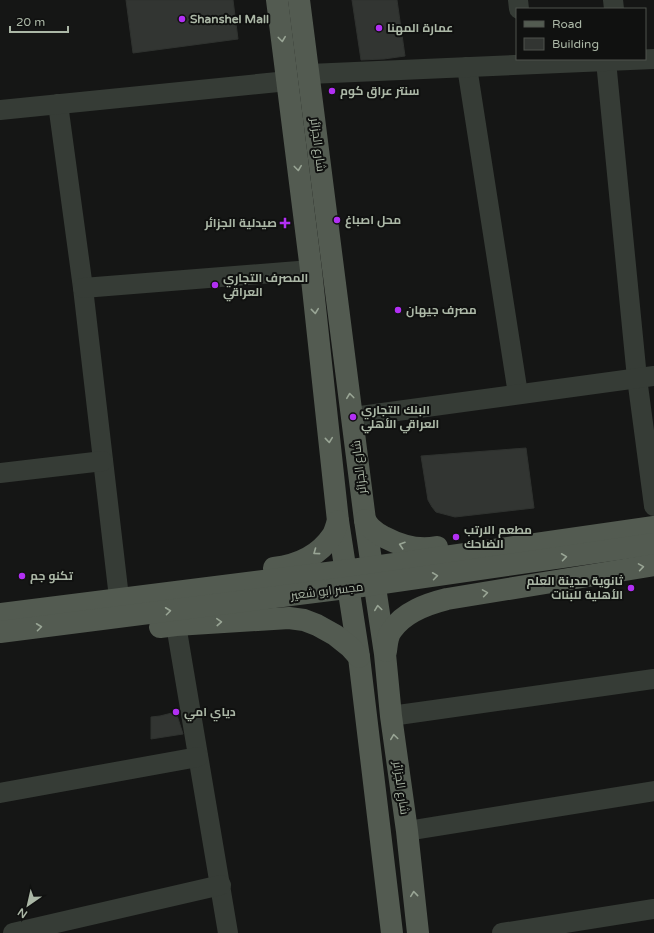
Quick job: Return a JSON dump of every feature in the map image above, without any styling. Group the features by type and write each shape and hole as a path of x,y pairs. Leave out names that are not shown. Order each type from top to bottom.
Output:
{"main road":[{"name":"شارع الجزائر","path":"278,0 338,521 359,657 392,933"},
{"name":"شارع الجزائر","path":"299,0 365,520 385,654 391,716 407,831 418,933"},
{"path":"365,520 371,529 393,542 418,549 431,548 522,530 654,514"},
{"path":"0,603 118,589 297,564 322,548 333,535 338,521"},
{"name":"مجسر ابو شعير","path":"0,614 359,569 654,527"},
{"name":"مجسر ابو شعير","path":"0,632 362,586 654,544"},
{"path":"431,548 418,557 414,564 412,573 414,581 417,586 426,593 447,599"},
{"path":"385,654 387,640 391,630 402,619 415,610 434,602 654,565"},
{"path":"281,567 307,574 313,583 315,594 312,603 304,612 289,618"},
{"path":"0,648 176,625 289,618 318,624 350,647 359,657"}],"street":[{"path":"309,74 467,67 523,62 616,60 646,377 654,506"},
{"path":"467,67 518,394"},
{"path":"0,110 288,81"},
{"path":"58,104 83,288 118,589"},
{"path":"83,288 310,270"},
{"path":"353,417 646,377"},
{"path":"0,473 103,461"},
{"path":"176,625 228,933"},
{"path":"391,716 654,679"},
{"path":"0,793 198,757"},
{"path":"407,831 654,791"},
{"path":"12,933 220,885"},
{"path":"502,933 654,909"}],"building":[{"name":"Shanshel Mall","path":"126,0 233,0 238,39 133,53"},
{"name":"عمارة المهنا","path":"352,0 397,0 405,56 361,60"},
{"path":"526,448 534,508 455,517 436,512 432,507 428,500 421,456"},
{"path":"176,712 183,734 151,739 151,717"}],"place":[{"name":"Shanshel Mall","path":"182,19"},
{"name":"عمارة المهنا","path":"379,28"},
{"name":"سنتر عراق كوم","path":"332,91"},
{"name":"محل اصباغ","path":"337,220"},
{"name":"صيدلية الجزائر","path":"285,223"},
{"name":"المصرف التجاري العراقي","path":"215,285"},
{"name":"مصرف جيهان","path":"398,310"},
{"name":"البنك التجاري العراقي الأهلي","path":"353,417"},
{"name":"مطعم الارتب الضاحك","path":"456,537"},
{"name":"تكنو جم","path":"22,576"},
{"name":"ثانوية مدينة العلم الأهلية للبنات","path":"631,588"},
{"name":"دياي امي","path":"176,712"}]}
